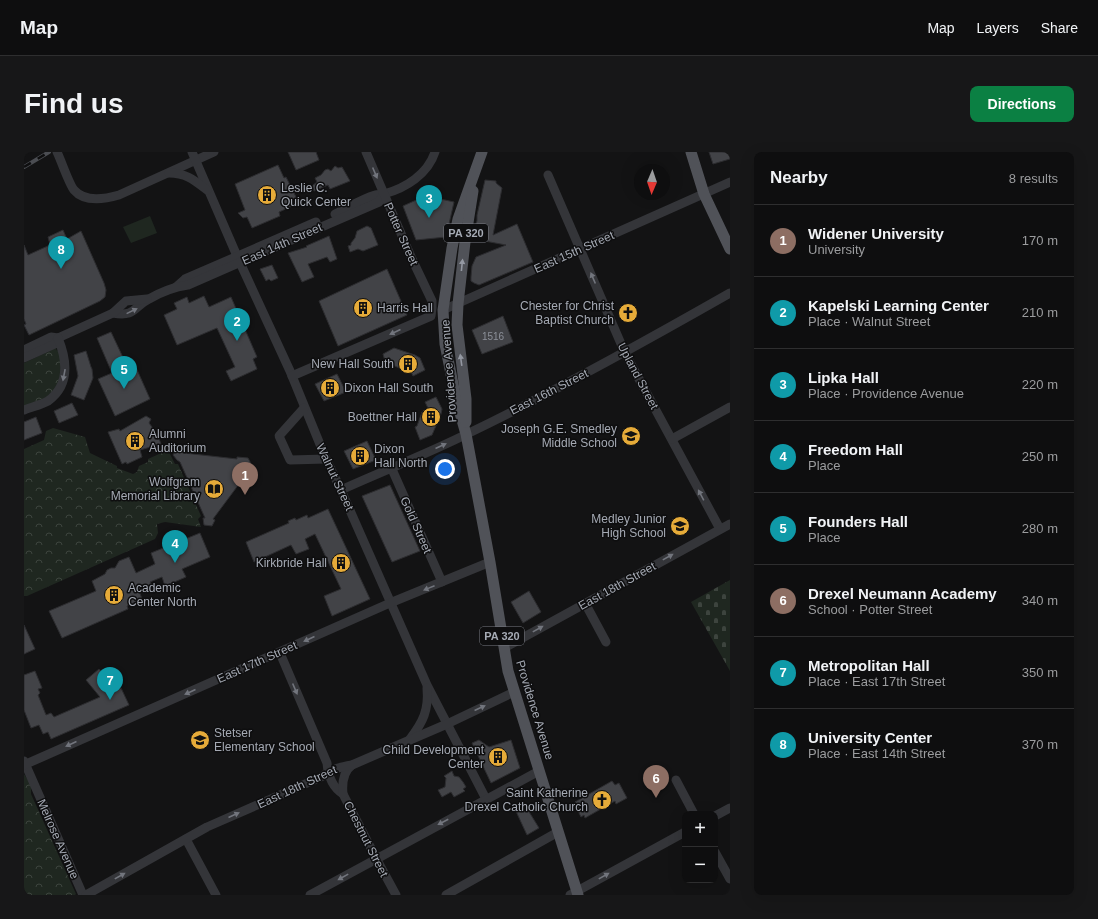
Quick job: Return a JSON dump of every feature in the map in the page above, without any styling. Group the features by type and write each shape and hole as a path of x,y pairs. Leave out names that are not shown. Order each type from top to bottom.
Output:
{"main road":[{"path":"691,152 704,194 730,249"},
{"name":"Providence Avenue","path":"466,434 466,399 458,339 458,304 465,242 480,157"},
{"name":"Providence Avenue","path":"480,157 458,219 452,248 443,310 443,329 456,400 466,434 490,562 504,648 514,692 558,832 575,894"}],"street":[{"path":"58,152 74,190 87,198 96,199 119,195 166,174 194,156 214,152"},
{"name":"Potter Street","path":"292,376 431,316 432,301 366,152"},
{"name":"East 14th Street","path":"24,350 51,337 58,338 113,313 126,301 147,299 176,287 185,279 239,259 314,226 375,195 384,194 405,185 422,174 429,167 435,152"},
{"name":"Walnut Street","path":"194,156 292,376 326,459 427,685 486,799"},
{"path":"166,174 180,173 208,190"},
{"name":"Upland Street","path":"548,175 625,353 720,529"},
{"name":"East 15th Street","path":"443,310 730,182"},
{"name":"East 16th Street","path":"341,490 466,434 625,353 730,293"},
{"path":"24,410 47,401 56,393 63,381 66,366 58,338"},
{"name":"East 14th Street","path":"24,358 56,344 58,338"},
{"path":"304,408 279,436 290,460 326,459"},
{"path":"672,439 730,408"},
{"name":"Gold Street","path":"391,467 442,582"},
{"name":"East 18th Street","path":"504,648 730,524"},
{"name":"East 17th Street","path":"24,763 280,653 390,603 490,562"},
{"path":"585,603 606,642"},
{"name":"Chestnut Street","path":"280,653 327,763 328,772 335,788 343,794 396,895"},
{"path":"410,740 420,726 426,713 428,700 427,685"},
{"name":"East 18th Street","path":"84,895 207,827 321,777 340,766 352,766 447,724 514,692"},
{"name":"Melrose Avenue","path":"24,763 84,895"},
{"path":"343,794 344,777 349,767 352,766"},
{"path":"310,895 539,771"},
{"path":"676,780 692,811"},
{"path":"718,814 730,808"},
{"path":"446,895 558,832"},
{"path":"575,894 682,834"},
{"path":"186,839 216,895"},
{"path":"718,857 730,879"}],"green space":[{"path":"150,216 157,233 131,243 123,227"},
{"path":"56,348 57,351 59,349 63,363 58,386 45,399 24,407 24,363"},
{"path":"53,428 85,437 90,453 117,466 117,468 133,474 137,472 139,466 148,462 148,459 168,450 175,464 178,464 201,516 198,519 201,527 165,522 157,524 158,533 155,539 24,596 24,449 44,440 46,431"},
{"path":"730,580 730,671 691,602"},
{"path":"24,774 31,785 31,794 76,894 75,895 24,895"}],"building":[{"path":"288,152 316,152 319,160 296,170"},
{"path":"709,152 730,152 730,159 713,164"},
{"name":"Leslie C. Quick Center","path":"278,165 299,203 279,212 280,216 252,228 247,217 243,218 238,213 245,210 235,184"},
{"path":"335,166 338,168 342,167 350,181 330,189 328,185 314,191 312,186 317,182 315,178 321,175 325,170 328,169 331,171"},
{"path":"485,180 496,181 496,183 502,188 493,235 517,224 533,262 479,285 471,281 472,266 476,257 506,245 474,239 477,215"},
{"path":"423,194 431,194 431,197 454,202 446,237 416,240 403,206 423,197"},
{"path":"367,226 371,228 378,245 363,251 358,249 350,252 348,246 351,245 357,231"},
{"path":"63,230 67,239 81,231 104,283 106,290 105,297 100,301 29,335 24,325 26,324 24,319 24,245 28,255 50,245 48,237"},
{"path":"329,236 337,259 330,262 327,257 308,264 314,277 302,282 288,253 307,247 306,246"},
{"path":"272,265 278,278 271,281 269,279 266,281 260,269"},
{"name":"Harris Hall","path":"387,269 407,315 338,346 319,301"},
{"path":"204,296 209,307 231,297 257,357 253,359 257,369 231,381 226,371 235,367 217,328 177,345 164,315 177,309 174,303 187,297 189,303"},
{"path":"503,316 513,342 482,354 472,330"},
{"path":"111,332 127,366 134,363 150,399 115,416 98,379 112,373 97,338"},
{"name":"New Hall South","path":"394,348 420,358 425,370 413,376 407,364 404,370 390,364 384,367 385,361 383,354"},
{"path":"86,351 92,369 93,378 84,400 71,395 78,376 74,355"},
{"name":"Dixon Hall South","path":"337,374 346,392 324,401 315,384"},
{"name":"Boettner Hall","path":"436,397 442,409 441,414 432,435 420,440 415,427 417,426 422,412 431,414 425,402"},
{"path":"72,403 78,415 59,423 54,411"},
{"name":"Alumni Auditorium","path":"146,416 151,419 149,423 155,437 158,436 161,444 140,450 142,457 127,464 126,462 122,464 108,432 119,429 120,431"},
{"path":"36,417 42,433 24,440 24,422"},
{"name":"Dixon Hall North","path":"367,441 376,460 353,469 344,451"},
{"name":"Wolfgram Memorial Library","path":"176,450 184,453 237,459 237,457 248,458 254,469 247,477 245,476 213,519 215,520 212,526 204,525 203,518 205,518 180,462 173,455"},
{"path":"390,485 420,551 392,562 362,496"},
{"name":"Kirkbride Hall","path":"328,509 370,599 332,616 324,596 341,589 315,534 305,539 309,549 296,554 291,545 254,562 246,542 289,523 288,521 295,518 296,520 307,515 308,518"},
{"name":"Academic Center North","path":"200,533 210,557 182,569 186,577 165,586 162,577 150,582 152,585 139,591 142,599 127,606 128,609 62,638 49,611 96,591 92,581 105,574 107,570 115,568 119,561 129,557 136,573 155,564 151,553"},
{"path":"529,591 541,612 523,623 511,602"},
{"path":"24,625 35,649 24,654"},
{"path":"99,669 117,690 121,688 129,705 51,739 48,732 43,734 39,725 31,728 24,710 24,675 35,671 42,688 38,689 40,693 38,695 46,715 51,713 54,717 100,697 86,680"},
{"name":"Child Development Center","path":"479,740 489,747 511,740 520,768 491,783 472,743"},
{"path":"452,771 454,776 459,777 463,782 466,787 463,789 465,791 454,797 451,792 442,797 438,790 445,787 446,778 444,776"},
{"name":"Saint Katherine Drexel Catholic Church","path":"612,781 615,785 619,783 627,798 616,804 615,801 585,818 584,815 581,817 576,807 578,806 575,802"},
{"path":"523,802 539,828 527,835 514,807"}],"railway":[{"path":"24,167 49,152"}],"place":[{"name":"Leslie C. Quick Center","path":"267,195"},
{"name":"Lipka Hall","path":"429,218"},
{"name":"University Center","path":"61,269"},
{"name":"Harris Hall","path":"363,308"},
{"name":"Chester for Christ Baptist Church","path":"628,313"},
{"name":"Kapelski Learning Center","path":"237,341"},
{"name":"New Hall South","path":"408,364"},
{"name":"Dixon Hall South","path":"330,388"},
{"name":"Founders Hall","path":"124,389"},
{"name":"Boettner Hall","path":"431,417"},
{"name":"Joseph G.E. Smedley Middle School","path":"631,436"},
{"name":"Alumni Auditorium","path":"135,441"},
{"name":"Dixon Hall North","path":"360,456"},
{"name":"Wolfgram Memorial Library","path":"214,489"},
{"name":"Widener University","path":"245,495"},
{"name":"Medley Junior High School","path":"680,526"},
{"name":"Freedom Hall","path":"175,563"},
{"name":"Kirkbride Hall","path":"341,563"},
{"name":"Academic Center North","path":"114,595"},
{"name":"Metropolitan Hall","path":"110,700"},
{"name":"Stetser Elementary School","path":"200,740"},
{"name":"Child Development Center","path":"498,757"},
{"name":"Drexel Neumann Academy","path":"656,798"},
{"name":"Saint Katherine Drexel Catholic Church","path":"602,800"}]}
